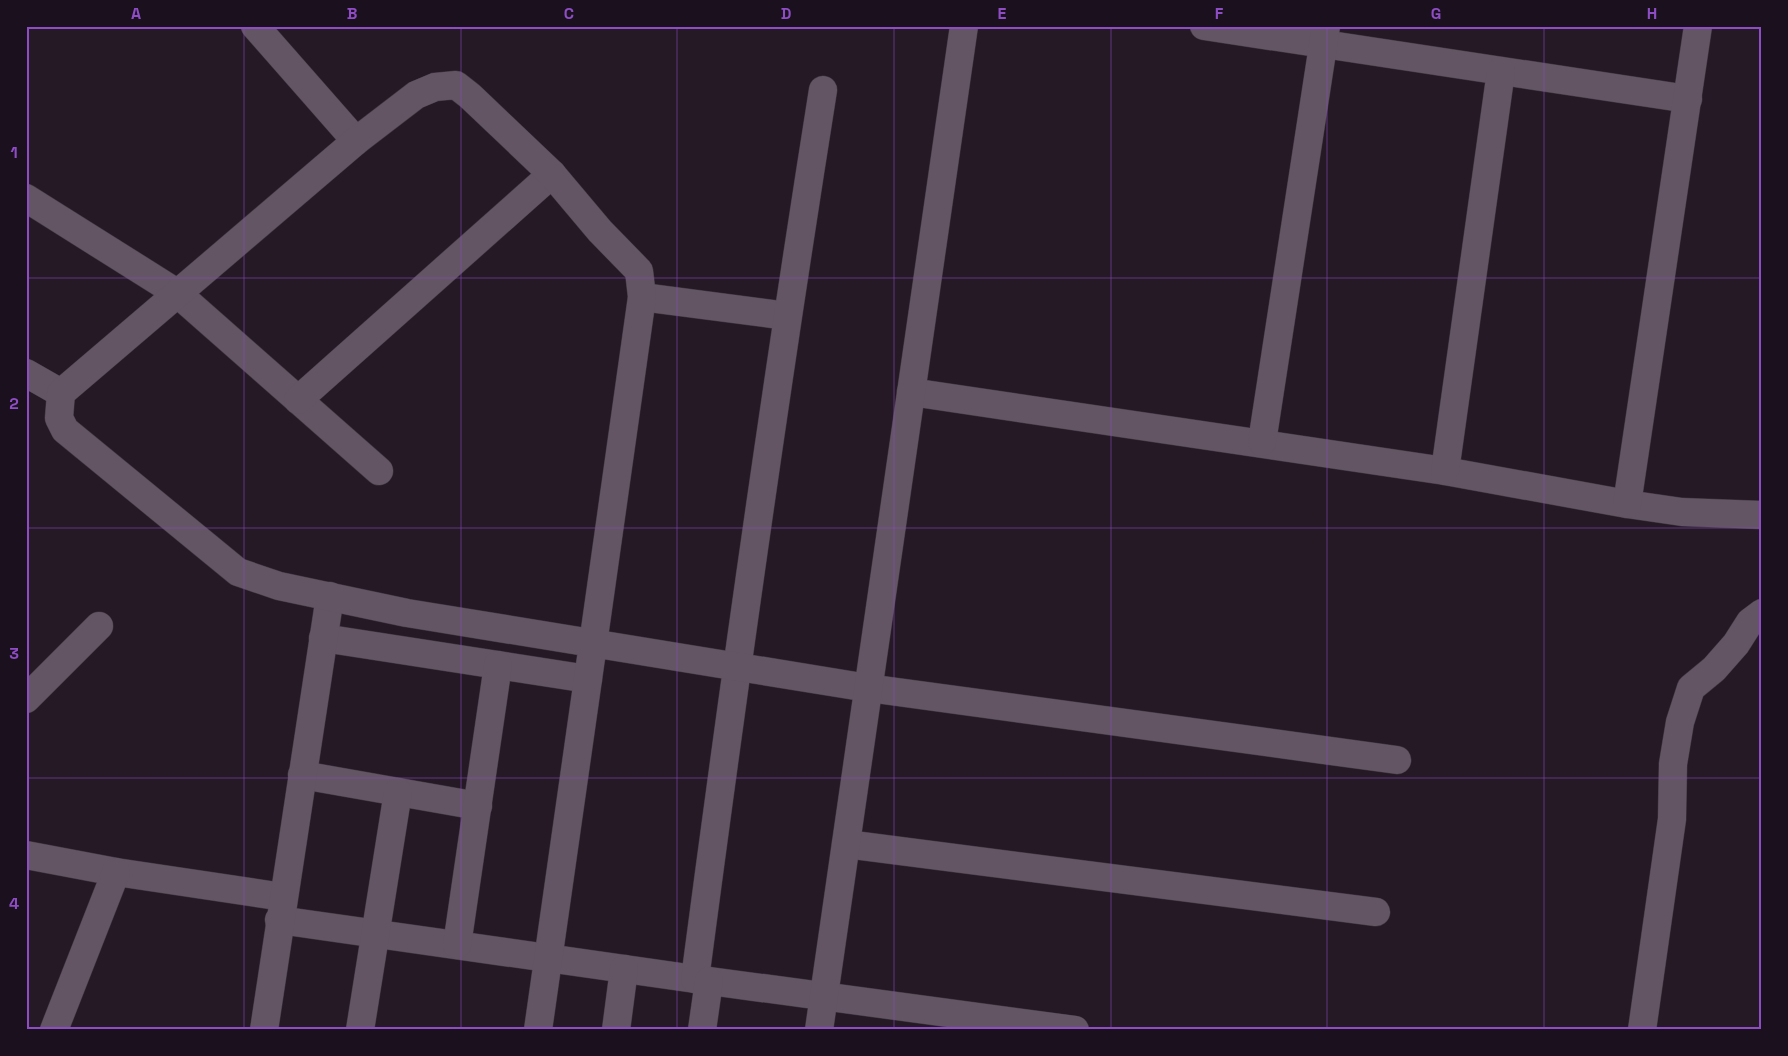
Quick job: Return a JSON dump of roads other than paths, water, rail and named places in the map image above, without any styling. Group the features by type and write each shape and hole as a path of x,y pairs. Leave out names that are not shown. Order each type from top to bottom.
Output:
{"street":[{"path":"819,1030 964,26"},
{"path":"1204,26 1324,34 1501,71 1688,98"},
{"path":"1627,504 1698,26"},
{"path":"257,27 356,140"},
{"path":"1262,442 1324,34"},
{"path":"1445,471 1501,71"},
{"path":"538,1030 593,644 642,297 639,271 600,231 552,174 456,85 435,87 416,95 356,140 61,393 59,418 65,430 238,572 279,586 407,613 593,644 868,688 1398,760"},
{"path":"702,1030 702,980 736,666 787,316 823,90"},
{"path":"298,400 552,174"},
{"path":"26,198 176,293 379,471"},
{"path":"642,297 787,316"},
{"path":"26,373 61,393"},
{"path":"911,392 1262,442 1682,512 1762,515"},
{"path":"264,1030 281,908 330,596"},
{"path":"1642,1030 1672,819 1673,764 1680,722 1691,688 1714,669 1736,644 1750,622 1762,614"},
{"path":"26,699 99,626"},
{"path":"323,638 588,679"},
{"path":"458,945 498,665"},
{"path":"302,775 478,806"},
{"path":"360,1030 398,792"},
{"path":"846,844 1376,912"},
{"path":"26,855 116,872 281,908 376,934 1075,1030"},
{"path":"54,1030 116,872"},
{"path":"616,1030 624,969"}]}
